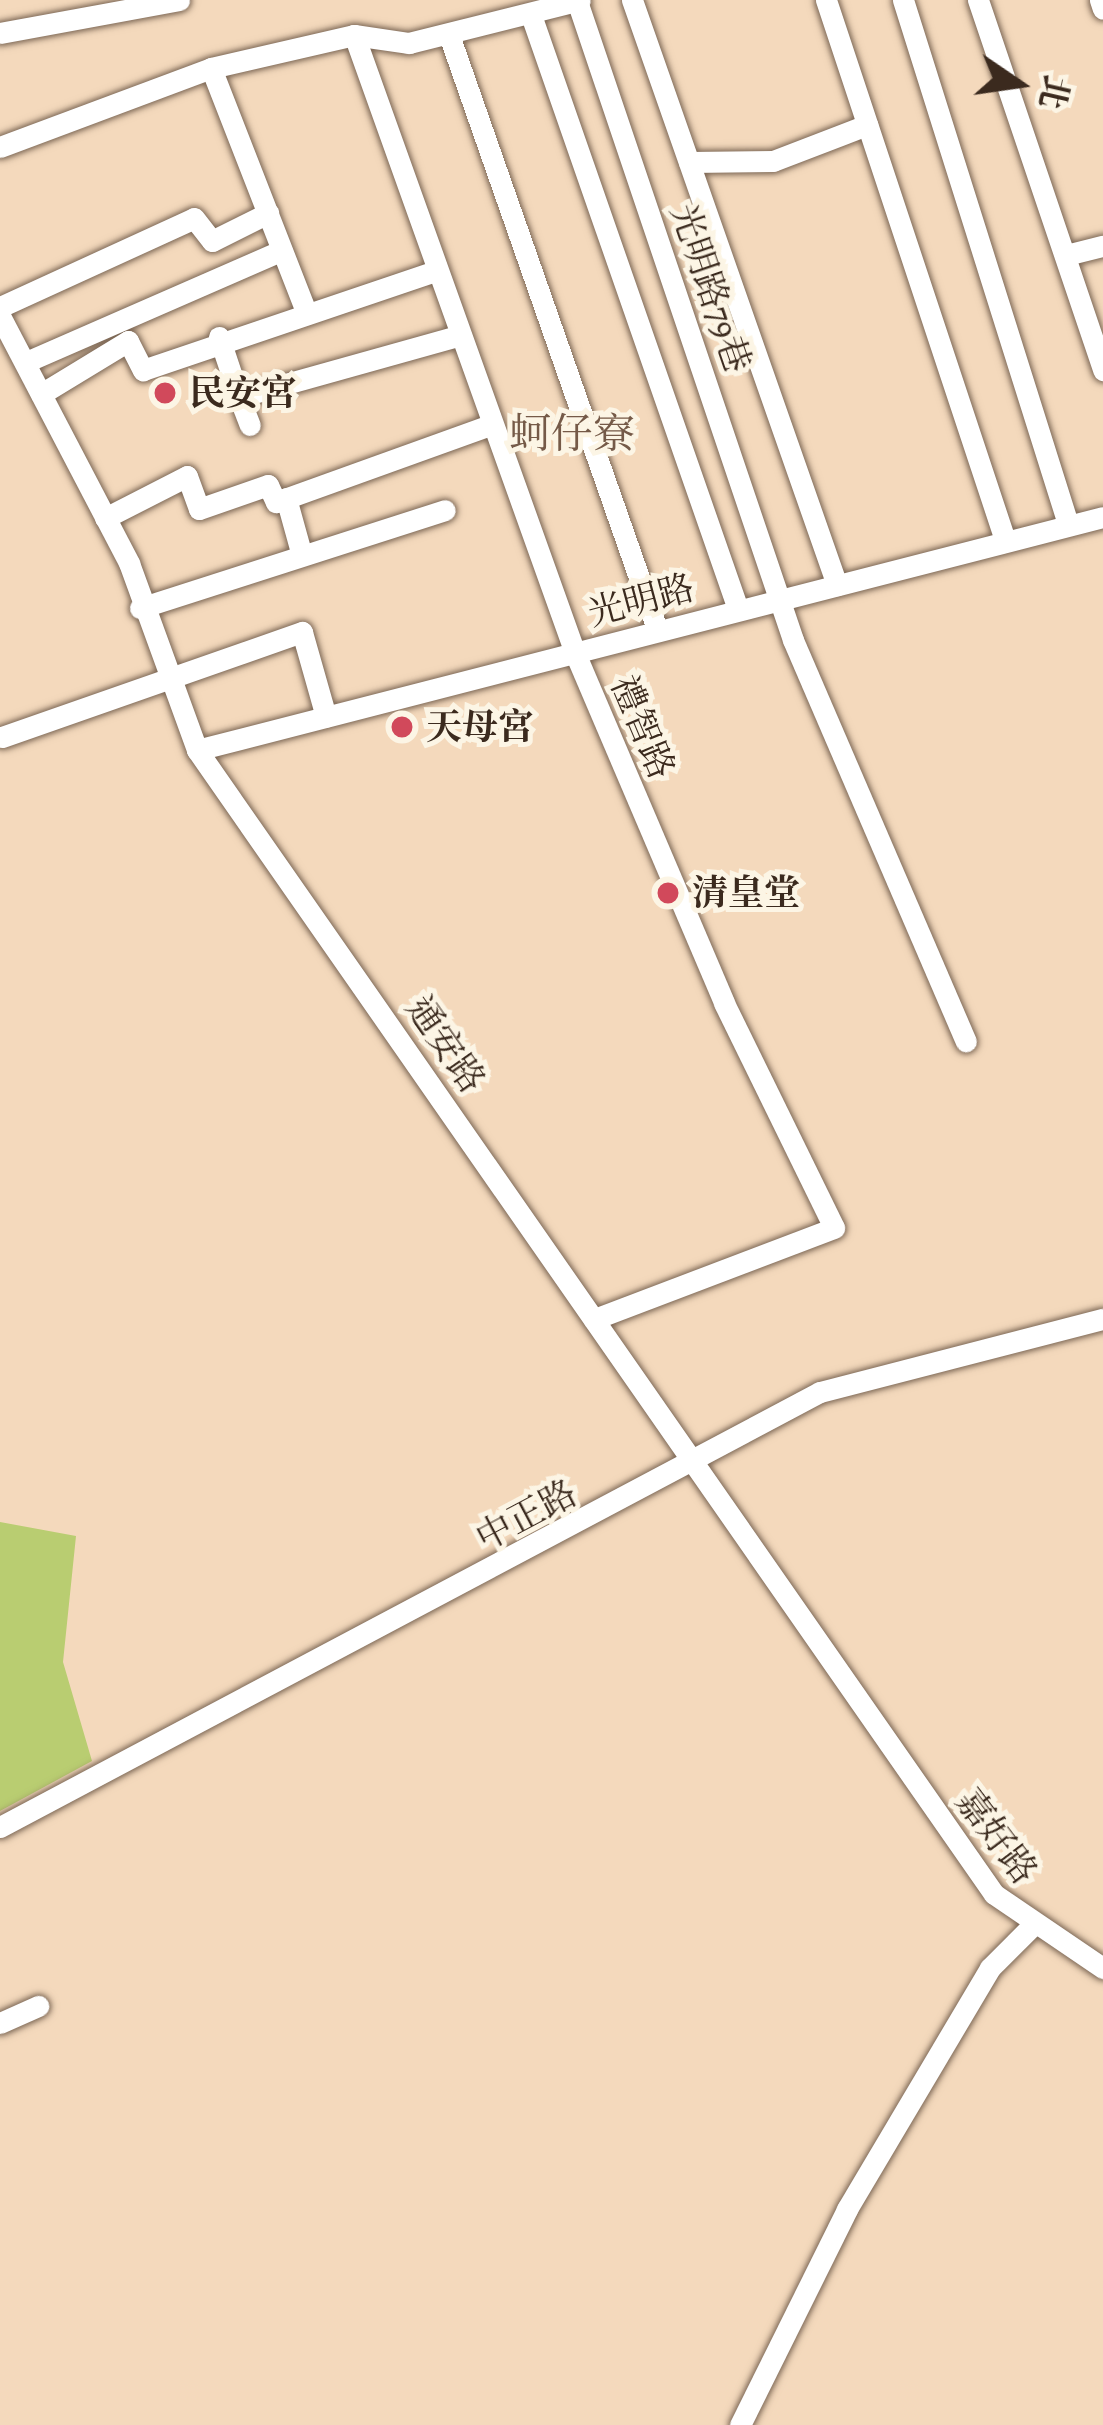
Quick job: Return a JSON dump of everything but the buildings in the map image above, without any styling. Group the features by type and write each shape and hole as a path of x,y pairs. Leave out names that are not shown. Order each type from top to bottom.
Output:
{"street":[{"path":"0,33 178,0"},
{"path":"632,0 838,585"},
{"path":"826,0 1005,540"},
{"path":"903,0 1068,524"},
{"path":"978,0 1103,370"},
{"path":"1100,0 1103,9"},
{"path":"0,147 211,68 354,35 409,43 578,1"},
{"name":"光明路79巷","path":"578,1 784,597 966,1040"},
{"path":"531,15 738,609"},
{"path":"449,34 657,628"},
{"name":"禮智路","path":"354,35 433,272 575,652 724,1003 834,1228 594,1319"},
{"path":"211,68 305,309"},
{"path":"689,161 773,161 867,125"},
{"path":"0,311 194,218 212,241 268,213"},
{"path":"1066,255 1103,246"},
{"path":"26,362 282,250"},
{"path":"41,394 128,340 143,370 305,309 433,272"},
{"name":"通安路","path":"0,311 105,518 163,678 197,750 908,1772"},
{"path":"238,397 457,336"},
{"path":"220,338 250,425"},
{"path":"105,518 188,476 199,509 268,485 276,502 490,424"},
{"path":"286,498 301,552"},
{"path":"140,608 301,552 445,510"},
{"name":"光明路","path":"197,750 1103,517"},
{"path":"2,737 302,632 326,717"},
{"name":"中正路","path":"0,1828 692,1461 889,1367 1103,1319"},
{"name":"嘉好路","path":"908,1772 1030,1928 1103,1968"},
{"path":"740,2425 847,2210 990,1968 1030,1928"},
{"path":"0,2023 38,2006"}],"green space":[{"path":"0,1522 76,1536 63,1662 92,1761 0,1811"}],"place":[{"name":"民安宮","path":"165,393"},
{"name":"天母宮","path":"402,727"},
{"name":"清皇堂","path":"668,893"}],"district":[{"name":"蚵仔寮","path":"572,434"}]}
